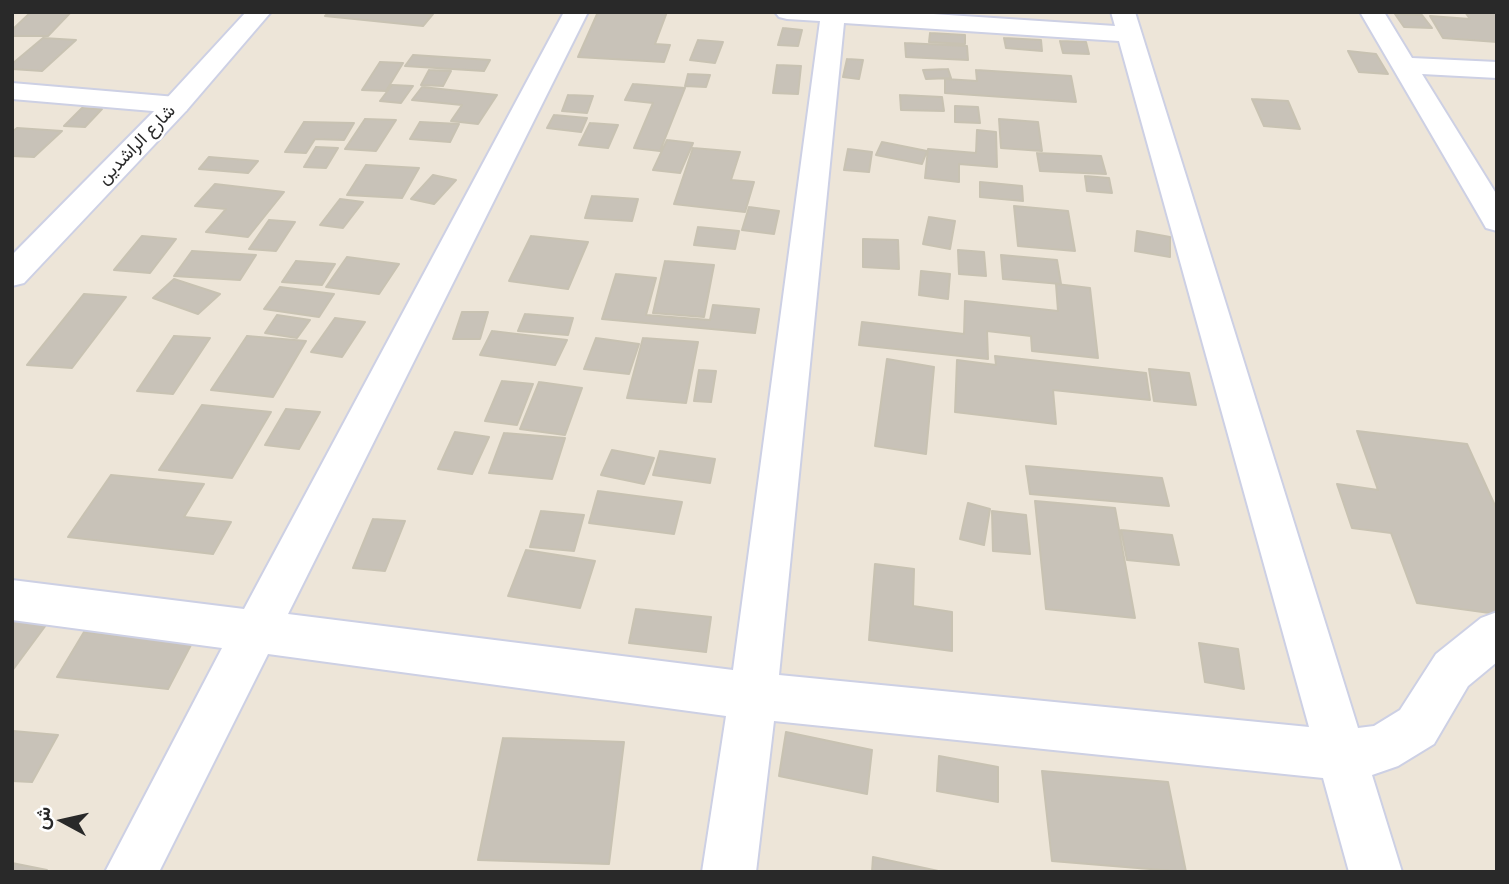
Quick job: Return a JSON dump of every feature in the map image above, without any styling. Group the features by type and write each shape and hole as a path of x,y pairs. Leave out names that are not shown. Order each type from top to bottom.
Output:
{"street":[{"name":"شارع الراشدين","path":"12,275 176,105 259,12"},
{"path":"131,872 576,12"},
{"path":"787,12 1126,23 1376,872"},
{"path":"1372,12 1497,221"},
{"path":"729,872 753,696 833,14"},
{"path":"1406,65 1497,70"},
{"path":"12,91 176,105"},
{"path":"12,600 753,696 1342,755 1381,749 1418,727 1452,670 1497,633"}],"building":[{"path":"31,12 71,12 48,36 12,36 12,30"},
{"path":"329,12 433,14 423,26 325,16"},
{"path":"598,12 667,12 655,44 670,45 664,62 578,57"},
{"path":"1465,12 1497,12 1497,42 1443,38 1430,16 1470,19"},
{"path":"1395,14 1422,15 1432,28 1404,27"},
{"path":"783,28 802,30 798,46 778,45"},
{"path":"930,33 965,35 965,44 929,42"},
{"path":"43,38 76,40 42,71 12,69 12,64"},
{"path":"1004,38 1041,40 1042,51 1006,48"},
{"path":"698,40 723,42 715,63 690,60"},
{"path":"1060,41 1086,42 1089,54 1063,53"},
{"path":"905,43 967,46 968,60 906,57"},
{"path":"1348,51 1376,54 1388,74 1359,72"},
{"path":"413,55 490,60 484,71 405,66"},
{"path":"847,59 863,60 859,79 843,77"},
{"path":"380,62 403,63 386,91 362,90"},
{"path":"777,65 801,66 798,94 773,93"},
{"path":"948,69 951,78 926,79 923,70"},
{"path":"429,70 451,71 443,86 421,85"},
{"path":"976,70 1071,76 1076,102 945,93 945,79 977,81"},
{"path":"688,74 710,75 706,87 685,86"},
{"path":"633,84 685,88 660,151 634,148 653,103 625,100"},
{"path":"392,85 413,86 401,103 380,101"},
{"path":"422,87 497,95 478,124 451,121 462,105 412,100"},
{"path":"568,95 593,96 587,113 562,111"},
{"path":"900,95 942,97 944,111 901,110"},
{"path":"1252,99 1288,101 1300,129 1264,126"},
{"path":"955,106 978,107 980,123 955,122"},
{"path":"82,108 102,109 85,127 64,126"},
{"path":"554,115 587,118 581,132 547,128"},
{"path":"365,119 396,120 376,151 345,149"},
{"path":"999,119 1038,122 1042,151 1001,148"},
{"path":"304,122 354,123 344,140 315,139 306,153 285,152"},
{"path":"420,122 459,124 450,142 410,139"},
{"path":"590,123 618,125 608,148 579,145"},
{"path":"17,128 62,131 34,157 12,156 12,132"},
{"path":"977,130 996,132 997,167 959,164 959,182 925,178 928,149 976,153"},
{"path":"667,140 693,143 680,173 653,170"},
{"path":"882,142 927,151 922,164 876,155"},
{"path":"316,147 338,148 326,168 304,167"},
{"path":"693,148 740,152 731,180 754,182 745,212 674,204"},
{"path":"848,149 872,152 869,172 844,170"},
{"path":"1037,153 1101,156 1106,174 1040,171"},
{"path":"209,157 258,161 248,173 199,169"},
{"path":"366,165 419,168 402,198 347,195"},
{"path":"433,175 456,180 434,204 411,199"},
{"path":"1085,176 1109,178 1112,193 1087,191"},
{"path":"980,182 1022,186 1023,201 980,197"},
{"path":"215,184 284,192 248,237 206,232 226,209 195,206"},
{"path":"592,196 638,199 632,221 585,218"},
{"path":"340,199 363,202 343,228 320,225"},
{"path":"1014,206 1068,211 1075,251 1018,246"},
{"path":"749,207 779,211 774,234 742,230"},
{"path":"929,217 955,221 950,249 923,244"},
{"path":"269,220 295,222 276,251 249,249"},
{"path":"698,227 739,231 735,249 694,245"},
{"path":"1137,231 1170,237 1170,257 1135,251"},
{"path":"142,236 176,239 150,273 114,270"},
{"path":"531,236 588,242 568,289 509,281"},
{"path":"863,239 898,240 899,269 863,267"},
{"path":"958,250 984,252 986,276 959,274"},
{"path":"192,251 256,255 240,280 174,276"},
{"path":"1001,255 1057,260 1061,284 1003,279"},
{"path":"347,257 399,264 379,294 326,287"},
{"path":"296,261 335,264 322,285 282,282"},
{"path":"665,261 714,265 704,317 653,313"},
{"path":"921,271 950,274 948,299 919,295"},
{"path":"616,274 656,278 646,315 710,320 713,305 759,309 755,333 602,319"},
{"path":"174,279 220,294 198,314 153,298"},
{"path":"1056,284 1090,288 1098,358 1032,351 1031,336 987,331 988,359 859,345 862,322 964,334 965,301 1058,311"},
{"path":"280,287 334,294 319,317 264,309"},
{"path":"84,294 126,297 72,368 27,365"},
{"path":"462,312 488,312 480,339 453,339"},
{"path":"525,314 573,318 568,335 518,331"},
{"path":"277,315 310,320 297,338 265,333"},
{"path":"335,318 365,322 342,357 311,352"},
{"path":"492,331 567,340 555,365 480,355"},
{"path":"174,336 210,338 173,394 137,391"},
{"path":"247,336 306,341 273,397 211,390"},
{"path":"596,338 639,344 629,374 584,369"},
{"path":"643,338 698,342 686,403 627,398"},
{"path":"995,356 1146,373 1150,400 1053,390 1056,424 955,412 957,360 996,365"},
{"path":"887,359 934,367 926,454 875,446"},
{"path":"1149,369 1189,373 1196,405 1154,401"},
{"path":"699,370 716,371 711,402 694,401"},
{"path":"502,381 533,384 517,425 485,421"},
{"path":"539,382 582,388 565,435 520,429"},
{"path":"202,405 271,412 232,478 159,470"},
{"path":"286,409 320,412 299,449 265,445"},
{"path":"1357,431 1467,444 1497,510 1497,614 1417,603 1391,533 1352,528 1337,484 1378,490"},
{"path":"455,432 489,437 472,474 438,469"},
{"path":"504,433 565,438 552,479 489,473"},
{"path":"612,450 654,458 644,484 601,475"},
{"path":"660,451 715,459 710,483 653,475"},
{"path":"1026,466 1162,478 1169,506 1030,494"},
{"path":"111,475 204,484 184,517 231,522 213,554 68,537"},
{"path":"598,491 682,502 674,534 589,523"},
{"path":"1035,501 1115,508 1135,618 1046,609"},
{"path":"968,503 990,509 984,545 960,539"},
{"path":"541,511 584,515 574,551 530,547"},
{"path":"992,511 1026,515 1030,554 993,551"},
{"path":"373,519 405,521 385,571 353,568"},
{"path":"1121,530 1172,535 1179,565 1127,560"},
{"path":"526,550 595,561 580,608 508,596"},
{"path":"875,564 914,569 913,606 952,612 952,651 869,640"},
{"path":"636,609 711,617 706,652 629,643"},
{"path":"12,619 46,625 12,671"},
{"path":"84,632 192,643 168,689 57,677"},
{"path":"1199,643 1238,649 1244,689 1205,682"},
{"path":"13,731 58,735 32,782 12,781"},
{"path":"786,732 872,750 867,794 779,776"},
{"path":"503,738 624,742 609,864 478,860"},
{"path":"939,756 998,767 998,802 937,791"},
{"path":"1042,771 1168,782 1186,872 1052,861"},
{"path":"873,857 943,872 872,872"},
{"path":"12,863 47,870 12,872"}]}
